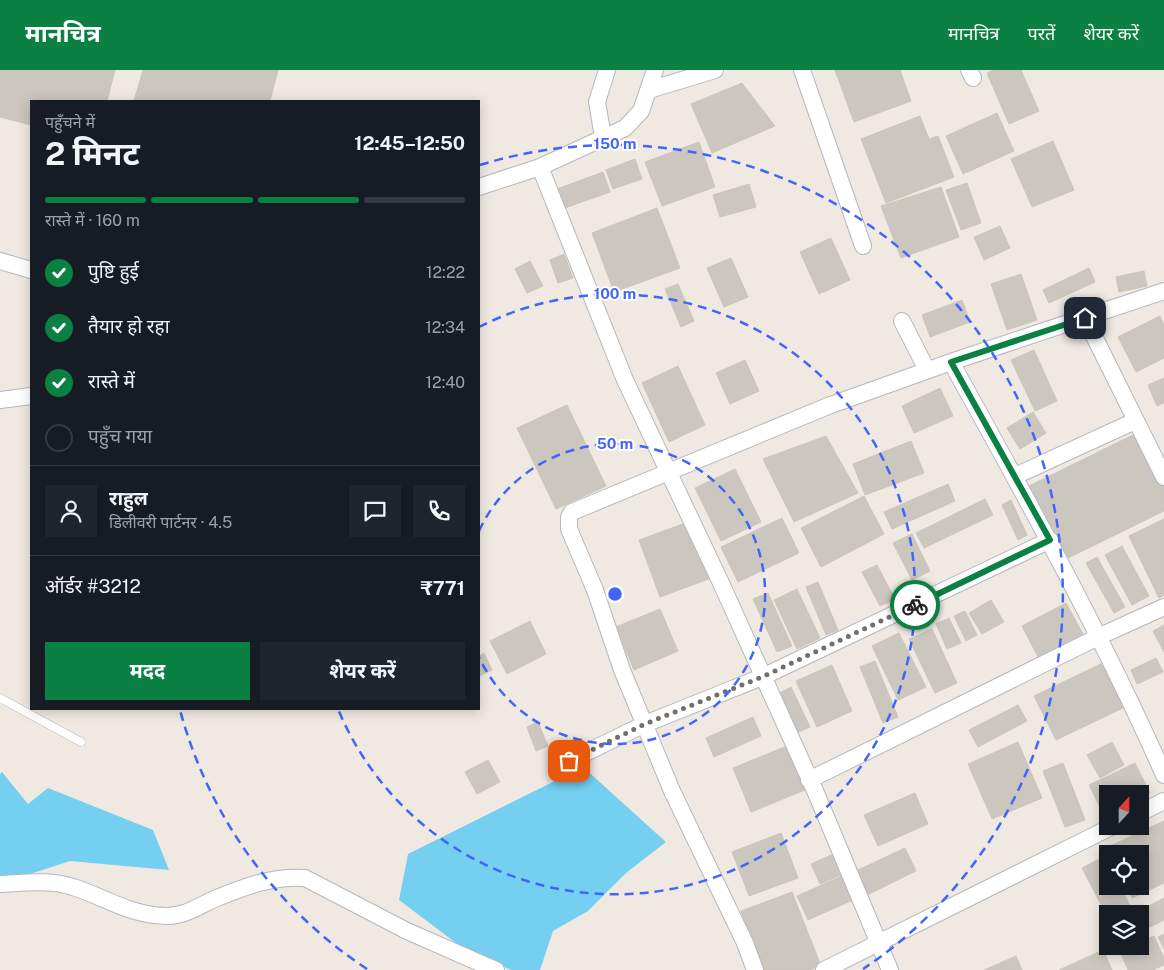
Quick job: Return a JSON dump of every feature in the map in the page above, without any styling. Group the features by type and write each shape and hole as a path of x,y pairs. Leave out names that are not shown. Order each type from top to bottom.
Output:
{"street":[{"path":"603,137 597,102 607,70"},
{"path":"480,187 540,167 575,153 603,137 625,128 642,111 655,70"},
{"path":"649,90 715,70"},
{"path":"802,70 863,246"},
{"path":"540,167 625,380 809,780 890,970"},
{"path":"0,262 30,270"},
{"path":"755,970 745,943 672,791 622,670 595,590 569,529 568,523 572,512 828,406 927,370 1164,291"},
{"path":"1085,318 1164,477"},
{"path":"902,321 927,370"},
{"path":"951,362 1050,540 1119,677 1164,775"},
{"path":"0,400 30,396"},
{"path":"1015,476 1135,421"},
{"path":"569,761 645,724 762,677 1050,540"},
{"path":"809,780 1098,637 1164,607"},
{"path":"1149,808 1164,801"},
{"path":"824,970 1099,833"},
{"path":"0,884 52,883 72,886 113,905 140,914 169,916 192,911 215,899 263,880 291,877 305,878 422,938 496,970"}],"lane":[{"path":"0,698 81,742"}],"water":[{"path":"583,767 666,842 626,873 588,911 553,931 540,970 511,970 464,949 399,900 408,854"},
{"path":"2,772 28,804 48,788 153,830 169,870 70,861 21,877 0,877 0,774"}],"building":[{"path":"0,70 115,70 107,100 30,100 30,125 0,117"},
{"path":"143,70 278,70 270,100 134,100"},
{"path":"835,70 900,70 911,101 854,122"},
{"path":"993,70 1021,70 1039,111 1009,124 987,73"},
{"path":"742,83 775,126 712,153 691,104"},
{"path":"997,113 1014,151 963,174 946,136"},
{"path":"920,116 929,139 938,136 954,177 886,203 861,139"},
{"path":"1053,141 1074,190 1032,207 1011,159"},
{"path":"699,142 715,187 662,206 645,162"},
{"path":"635,159 642,179 613,189 606,170"},
{"path":"603,172 610,192 565,208 557,189"},
{"path":"967,183 981,223 961,230 946,190"},
{"path":"749,184 756,207 720,217 713,195"},
{"path":"941,187 959,237 901,258 881,206"},
{"path":"657,208 680,268 614,292 592,233"},
{"path":"1000,226 1010,248 984,260 974,237"},
{"path":"831,238 850,280 819,294 800,252"},
{"path":"564,254 573,278 558,283 550,260"},
{"path":"731,258 748,297 724,307 707,268"},
{"path":"530,261 543,286 527,293 515,269"},
{"path":"1089,268 1095,282 1049,303 1043,290"},
{"path":"1144,271 1147,286 1119,292 1116,277"},
{"path":"1021,274 1037,320 1007,330 991,284"},
{"path":"678,284 694,321 681,327 665,289"},
{"path":"962,300 970,322 930,337 922,315"},
{"path":"1160,316 1164,325 1164,358 1136,372 1118,337"},
{"path":"1034,350 1057,401 1035,411 1011,360"},
{"path":"745,360 759,391 730,404 716,373"},
{"path":"678,366 705,425 669,442 642,383"},
{"path":"1164,378 1164,403 1157,406 1148,385"},
{"path":"940,388 953,416 914,433 902,406"},
{"path":"567,405 606,486 556,509 517,428"},
{"path":"1033,412 1046,433 1020,449 1007,428"},
{"path":"1139,432 1164,484 1164,511 1064,560 1027,487"},
{"path":"826,436 858,493 794,522 763,459"},
{"path":"911,441 924,473 865,495 853,464"},
{"path":"735,469 761,522 721,541 695,488"},
{"path":"948,484 955,501 892,529 884,512"},
{"path":"864,496 884,534 821,567 801,528"},
{"path":"985,499 993,515 924,548 916,533"},
{"path":"1011,500 1027,535 1018,540 1002,505"},
{"path":"782,518 799,553 738,582 721,547"},
{"path":"1164,519 1164,595 1159,598 1129,536"},
{"path":"691,521 711,578 660,597 639,540"},
{"path":"912,534 930,571 912,580 893,543"},
{"path":"1122,546 1149,596 1132,605 1105,555"},
{"path":"1097,557 1125,607 1114,613 1086,563"},
{"path":"877,565 895,599 880,606 862,572"},
{"path":"818,582 838,630 826,635 806,587"},
{"path":"797,589 820,638 797,649 774,600"},
{"path":"768,593 792,646 777,652 753,599"},
{"path":"991,600 1004,622 982,634 969,613"},
{"path":"1066,603 1083,634 1038,657 1022,626"},
{"path":"660,609 678,651 634,670 616,627"},
{"path":"965,611 977,635 966,641 954,616"},
{"path":"949,618 961,643 947,649 936,624"},
{"path":"530,621 546,654 507,674 490,641"},
{"path":"1164,625 1164,652 1153,631"},
{"path":"932,629 957,683 935,693 909,639"},
{"path":"899,633 926,687 898,700 872,646"},
{"path":"484,653 492,670 480,676 480,655"},
{"path":"1156,658 1163,672 1137,684 1131,670"},
{"path":"875,661 898,717 883,723 860,667"},
{"path":"1105,662 1127,706 1056,740 1034,696"},
{"path":"832,665 852,711 817,727 796,681"},
{"path":"791,687 810,727 794,734 776,695"},
{"path":"1018,705 1027,721 978,747 969,730"},
{"path":"753,717 761,736 714,757 706,738"},
{"path":"538,722 548,746 536,751 527,727"},
{"path":"1018,742 1042,798 992,819 968,764"},
{"path":"1112,742 1124,765 1100,778 1087,755"},
{"path":"787,746 805,790 751,812 733,768"},
{"path":"488,760 500,782 477,794 465,772"},
{"path":"1063,763 1085,820 1065,827 1043,771"},
{"path":"1135,763 1146,785 1099,785 1099,805 1089,785"},
{"path":"915,793 928,824 878,846 864,815"},
{"path":"1164,821 1164,883 1149,890 1149,845 1112,845 1134,835 1149,835 1149,828"},
{"path":"781,833 798,878 749,896 732,852"},
{"path":"905,848 916,871 867,895 856,871"},
{"path":"836,853 845,873 820,884 811,864"},
{"path":"1099,859 1099,895 1124,895 1130,905 1101,905 1082,868"},
{"path":"844,875 855,899 808,920 797,896"},
{"path":"792,892 821,966 810,970 764,970 741,911"},
{"path":"1164,898 1164,920 1150,927 1149,925 1149,906"},
{"path":"1164,934 1164,949 1158,937"},
{"path":"1154,936 1164,958 1164,965 1153,970 1128,970 1121,955 1149,955 1149,938"},
{"path":"1099,952 1099,955 1105,955 1112,970 1059,970"},
{"path":"1016,956 1022,970 984,970"}],"way so far":[{"path":"569,761 645,724 762,677 915,605"}],"route":[{"path":"915,605 1050,540 951,362 1085,318"}]}
